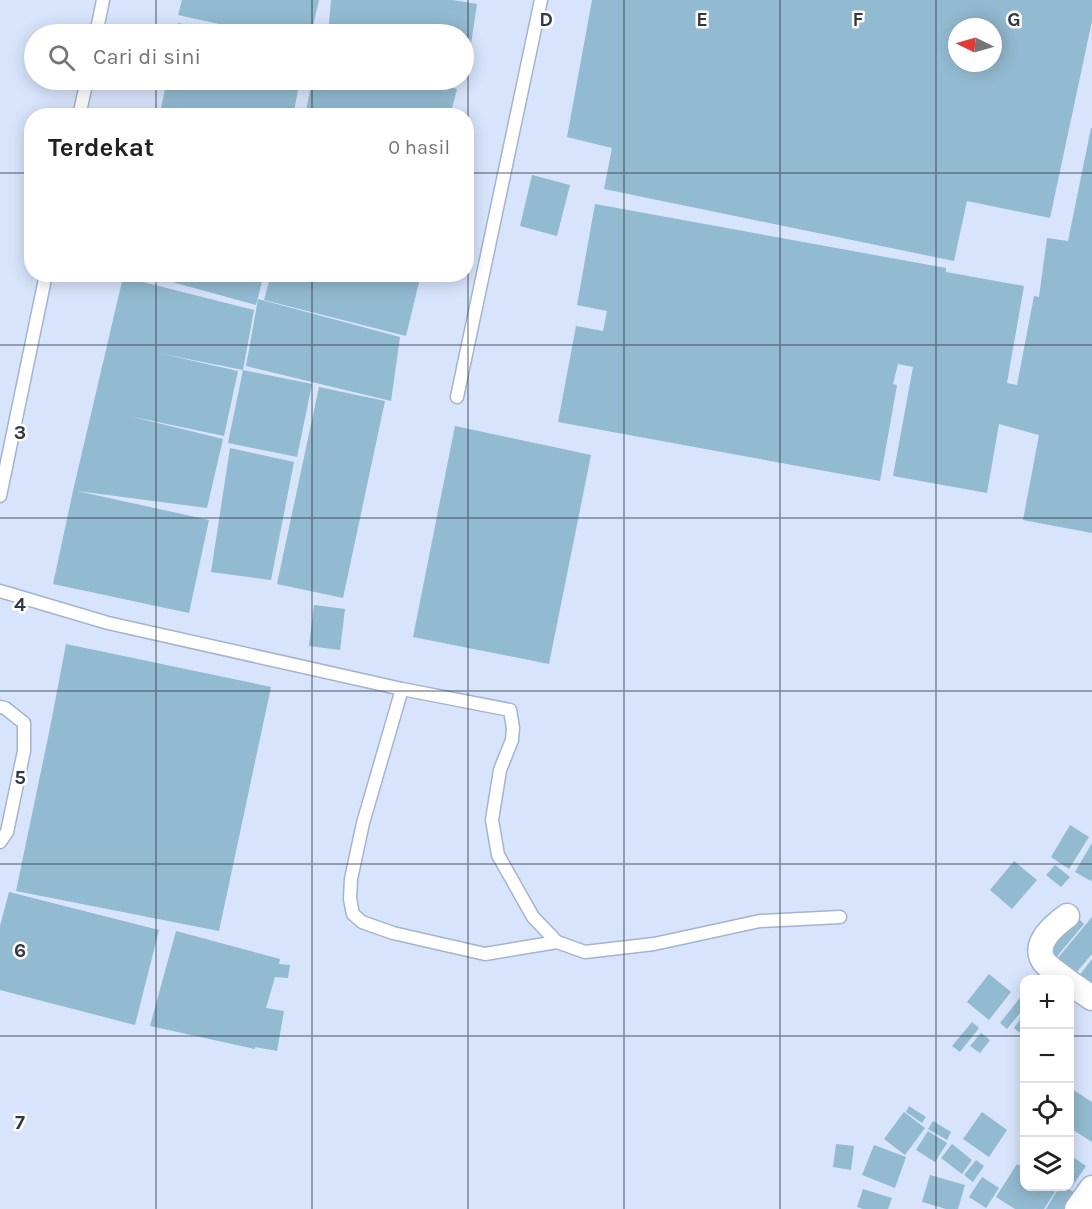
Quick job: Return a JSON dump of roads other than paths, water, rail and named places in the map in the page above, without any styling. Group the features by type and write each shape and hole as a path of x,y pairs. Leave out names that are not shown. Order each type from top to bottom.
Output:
{"street":[{"path":"1060,975 1043,961 1042,943 1049,930 1067,916"},
{"path":"1074,985 1092,998"},
{"path":"1077,1209 1092,1188"}],"lane":[{"path":"98,24 103,0"},
{"path":"457,397 541,0"},
{"path":"81,108 85,90"},
{"path":"0,496 44,282"},
{"path":"0,591 108,623 402,689 510,710 512,740 500,770 492,820 498,855 533,917 557,942 585,952 654,944 760,921 840,916"},
{"path":"402,689 363,823 351,879 350,899 353,914 362,922 393,933 485,954 557,942"},
{"path":"0,708 5,708 24,723 24,751 7,832 0,842"}]}
